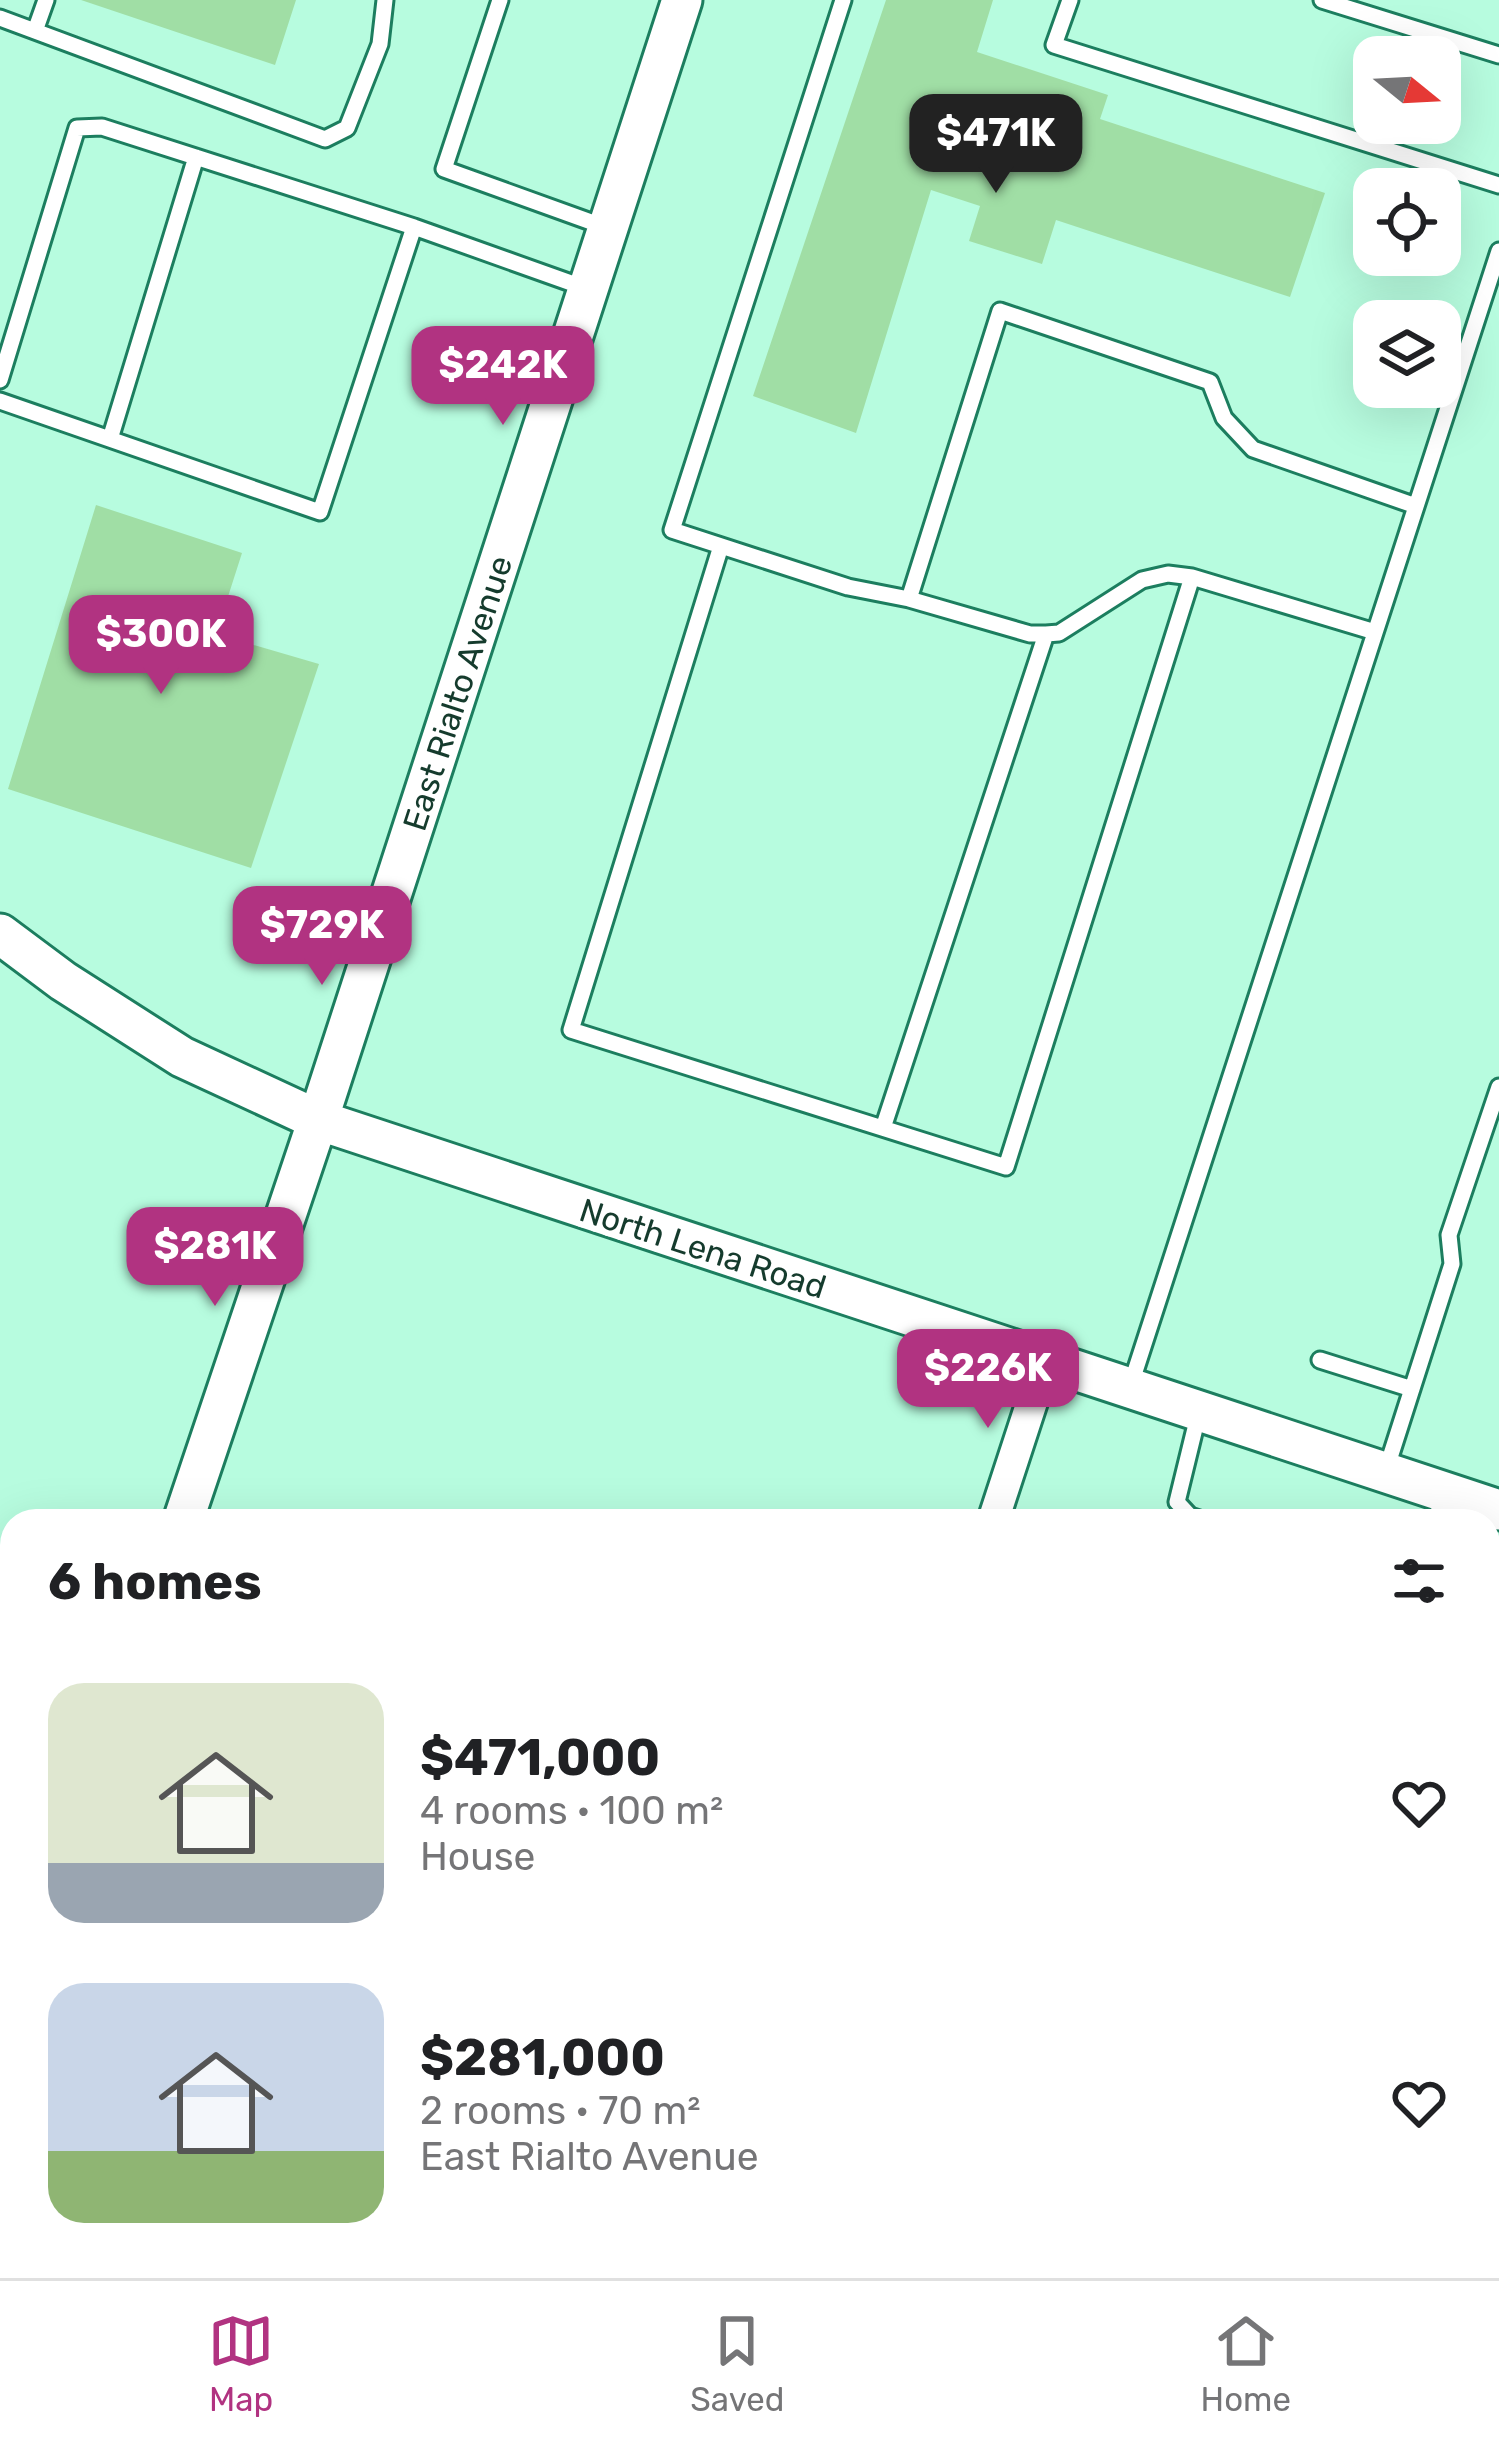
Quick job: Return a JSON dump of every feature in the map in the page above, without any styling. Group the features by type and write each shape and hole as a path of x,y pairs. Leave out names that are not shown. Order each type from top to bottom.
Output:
{"street":[{"name":"East Rialto Avenue","path":"187,1509 682,0"},
{"name":"North Lena Road","path":"0,934 63,981 182,1057 318,1120 1385,1473 1440,1507 1479,1509"},
{"path":"997,1509 1045,1362"}],"lane":[{"path":"35,32 46,0"},
{"path":"0,18 326,139 347,128 380,44 386,0"},
{"path":"500,0 444,169 608,228"},
{"path":"843,0 672,530 848,587 909,599 1030,634 1059,633 1142,580 1168,574 1375,632"},
{"path":"1070,0 1054,45 1499,185"},
{"path":"1322,0 1499,55"},
{"path":"0,380 77,128 102,127 414,227 588,289"},
{"path":"110,439 196,157"},
{"path":"0,401 320,512 414,227"},
{"path":"1130,1390 1499,251"},
{"path":"1480,307 1499,313"},
{"path":"909,599 1000,311 1210,382 1224,418 1253,449 1416,506"},
{"path":"722,546 571,1030 1006,1167 1192,577"},
{"path":"883,1128 1046,634"},
{"path":"1385,1473 1452,1264 1449,1235 1499,1087"},
{"path":"1320,1360 1412,1389"},
{"path":"1184,1509 1177,1502 1199,1412"}],"building":[{"path":"81,0 296,0 275,65"},
{"path":"886,0 993,0 977,52 1108,95 1100,119 1325,193 1290,297 1056,220 1042,264 969,241 980,206 931,190 856,433 753,396"},
{"path":"96,505 242,553 216,634 319,664 251,868 8,789"}]}
